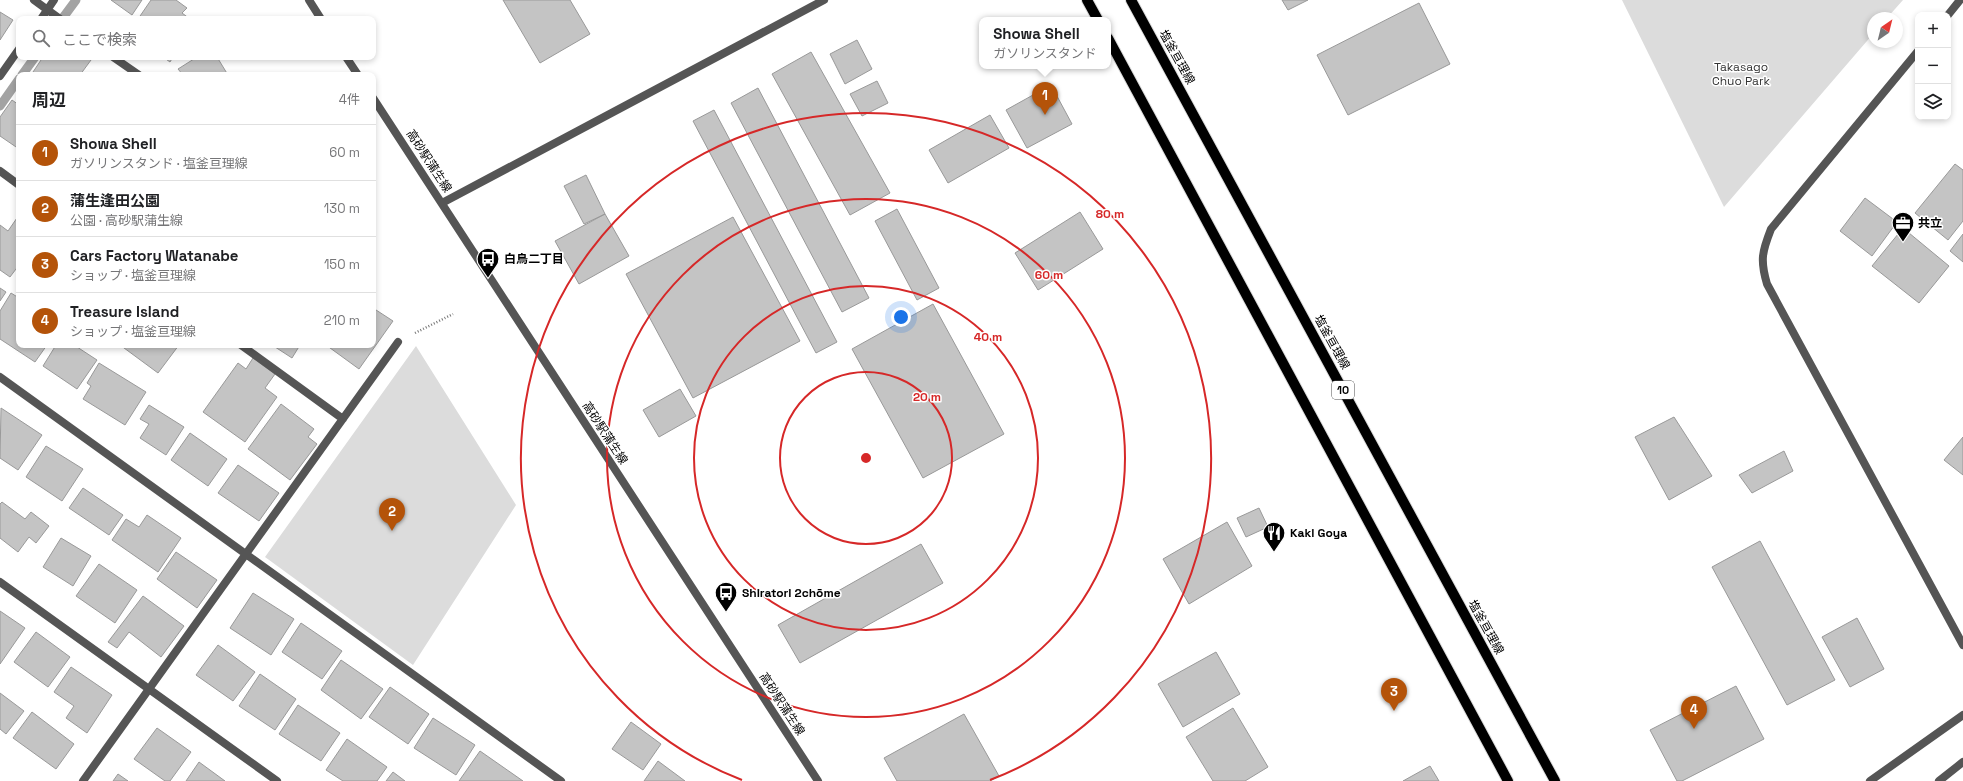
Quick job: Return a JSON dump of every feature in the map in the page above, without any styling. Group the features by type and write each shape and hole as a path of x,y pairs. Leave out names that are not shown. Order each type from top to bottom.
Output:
{"main road":[{"path":"1088,0 1096,17"},
{"name":"塩釜亘理線","path":"1131,0 1555,781"},
{"path":"1111,44 1508,781"}],"street":[{"path":"34,0 56,16"},
{"path":"43,16 54,0"},
{"path":"309,0 320,16"},
{"path":"442,203 824,0"},
{"path":"1950,12 1960,0"},
{"path":"0,76 16,53"},
{"path":"1915,55 1771,229 1762,252 1762,267 1767,284 1963,645"},
{"path":"118,60 135,72"},
{"path":"348,60 356,72"},
{"name":"高砂駅蒲生線","path":"376,103 818,781"},
{"path":"0,171 16,183"},
{"path":"83,781 398,342"},
{"path":"245,348 343,419"},
{"path":"0,377 561,781"},
{"path":"0,582 277,781"},
{"path":"1870,781 1963,715"},
{"path":"1939,781 1963,762"}],"path":[{"path":"398,342 453,314"}],"green space":[{"name":"Takasago Chuo Park","path":"1622,0 1903,0 1892,12 1867,12 1867,41 1724,207"},
{"path":"416,346 516,505 413,665 265,557"}],"building":[{"path":"111,0 142,0 132,15"},
{"path":"151,0 176,0 187,8 182,13 186,16 140,16"},
{"path":"503,0 570,0 590,34 540,63"},
{"path":"1282,0 1308,0 1288,10"},
{"path":"1419,3 1450,64 1348,115 1317,55"},
{"path":"0,12 13,20 0,40"},
{"path":"857,40 872,69 845,84 830,54"},
{"path":"811,52 890,193 850,215 772,74"},
{"path":"41,60 91,60 82,72 33,72"},
{"path":"192,60 219,60 226,72 180,72 178,69"},
{"path":"877,81 888,103 862,116 850,94"},
{"path":"1051,85 1072,124 1027,148 1006,110"},
{"path":"758,88 869,298 842,312 731,103"},
{"path":"12,100 16,103 16,147 0,136 0,117"},
{"path":"714,110 837,342 816,353 693,121"},
{"path":"990,115 1009,148 948,183 929,150"},
{"path":"1955,164 1963,170 1963,221 1948,240 1915,213"},
{"path":"586,175 605,214 584,224 564,186"},
{"path":"1865,198 1897,222 1872,256 1840,231"},
{"path":"897,209 939,288 917,300 875,221"},
{"path":"1080,212 1103,249 1038,290 1015,253"},
{"path":"605,214 629,256 579,284 555,241"},
{"path":"733,217 800,341 693,398 626,274"},
{"path":"16,219 16,269 10,277 0,270 0,225 8,231"},
{"path":"1903,228 1949,266 1919,303 1872,266"},
{"path":"1963,234 1963,262 1950,251"},
{"path":"0,288 6,292 0,301"},
{"path":"11,293 16,296 16,348 45,348 35,362 0,339 0,311"},
{"path":"933,304 1004,434 923,478 852,349"},
{"path":"376,310 393,321 376,345"},
{"path":"54,348 79,348 97,360 77,389 43,366"},
{"path":"124,348 177,348 158,373"},
{"path":"277,348 298,348 292,358"},
{"path":"330,348 374,348 359,369"},
{"path":"253,358 275,374 265,388 277,397 245,442 203,412 238,363 246,369"},
{"path":"99,363 146,392 125,425 83,399 91,386 87,383"},
{"path":"680,389 696,416 659,437 643,410"},
{"path":"281,404 314,429 308,437 317,444 290,480 248,449"},
{"path":"149,405 184,427 166,455 140,438 149,424 140,419"},
{"path":"1,408 42,435 18,470 0,458"},
{"path":"1674,417 1712,476 1669,500 1635,437"},
{"path":"190,433 227,459 208,486 171,460"},
{"path":"1963,437 1963,475 1944,460"},
{"path":"46,446 83,469 62,501 26,477"},
{"path":"1784,451 1793,471 1752,493 1739,475"},
{"path":"238,465 279,493 259,521 218,493"},
{"path":"83,488 123,515 109,535 69,508"},
{"path":"2,502 25,519 31,512 49,526 36,543 29,537 18,552 0,538 0,504"},
{"path":"1259,508 1268,527 1246,537 1237,518"},
{"path":"147,515 181,538 158,572 112,540 126,519 139,527"},
{"path":"1227,522 1252,566 1189,604 1163,559"},
{"path":"61,538 91,556 73,586 43,567"},
{"path":"1760,541 1835,680 1787,705 1712,567"},
{"path":"921,544 943,583 800,663 778,625"},
{"path":"176,552 217,580 197,608 157,579"},
{"path":"99,564 137,590 115,623 76,596"},
{"path":"253,593 294,619 271,655 230,628"},
{"path":"143,596 184,626 161,657 129,632 117,648 108,642"},
{"path":"0,611 25,628 0,664"},
{"path":"1857,618 1884,669 1850,687 1822,637"},
{"path":"301,623 342,651 322,679 282,652"},
{"path":"36,632 70,657 48,687 14,662"},
{"path":"218,645 255,672 233,701 196,675"},
{"path":"1216,652 1240,694 1183,727 1158,684"},
{"path":"341,660 383,689 361,719 321,690"},
{"path":"71,667 112,695 87,733 66,718 74,706 54,692"},
{"path":"260,674 296,699 275,730 239,706"},
{"path":"1736,686 1764,739 1682,781 1677,781 1650,730"},
{"path":"390,687 429,714 408,744 369,717"},
{"path":"0,693 24,711 6,734 0,729"},
{"path":"298,705 340,733 321,761 279,734"},
{"path":"1233,708 1268,767 1245,781 1213,781 1186,737"},
{"path":"32,712 74,744 56,769 13,738"},
{"path":"964,714 999,776 990,781 897,781 884,758"},
{"path":"433,718 475,745 456,775 414,748"},
{"path":"631,722 661,744 643,770 612,749"},
{"path":"157,728 191,752 170,781 165,781 134,759"},
{"path":"347,739 387,767 377,781 343,781 326,770"},
{"path":"480,751 523,781 459,781"},
{"path":"658,761 685,781 644,781"},
{"path":"199,762 225,781 186,781"},
{"path":"1430,766 1439,781 1403,781"},
{"path":"393,772 405,781 386,781"},
{"path":"118,774 128,781 113,781"}],"waterway":[{"path":"64,16 76,0"},
{"path":"24,72 33,60"},
{"path":"0,106 16,83"}],"place":[{"name":"Showa Shell","path":"1045,115"},
{"name":"共立","path":"1903,242"},
{"name":"白鳥二丁目","path":"488,278"},
{"name":"蒲生逢田公園","path":"392,531"},
{"name":"Kaki Goya","path":"1274,552"},
{"name":"Shiratori 2chōme","path":"726,612"},
{"name":"Cars Factory Watanabe","path":"1394,711"},
{"name":"Treasure Island","path":"1694,729"}]}
